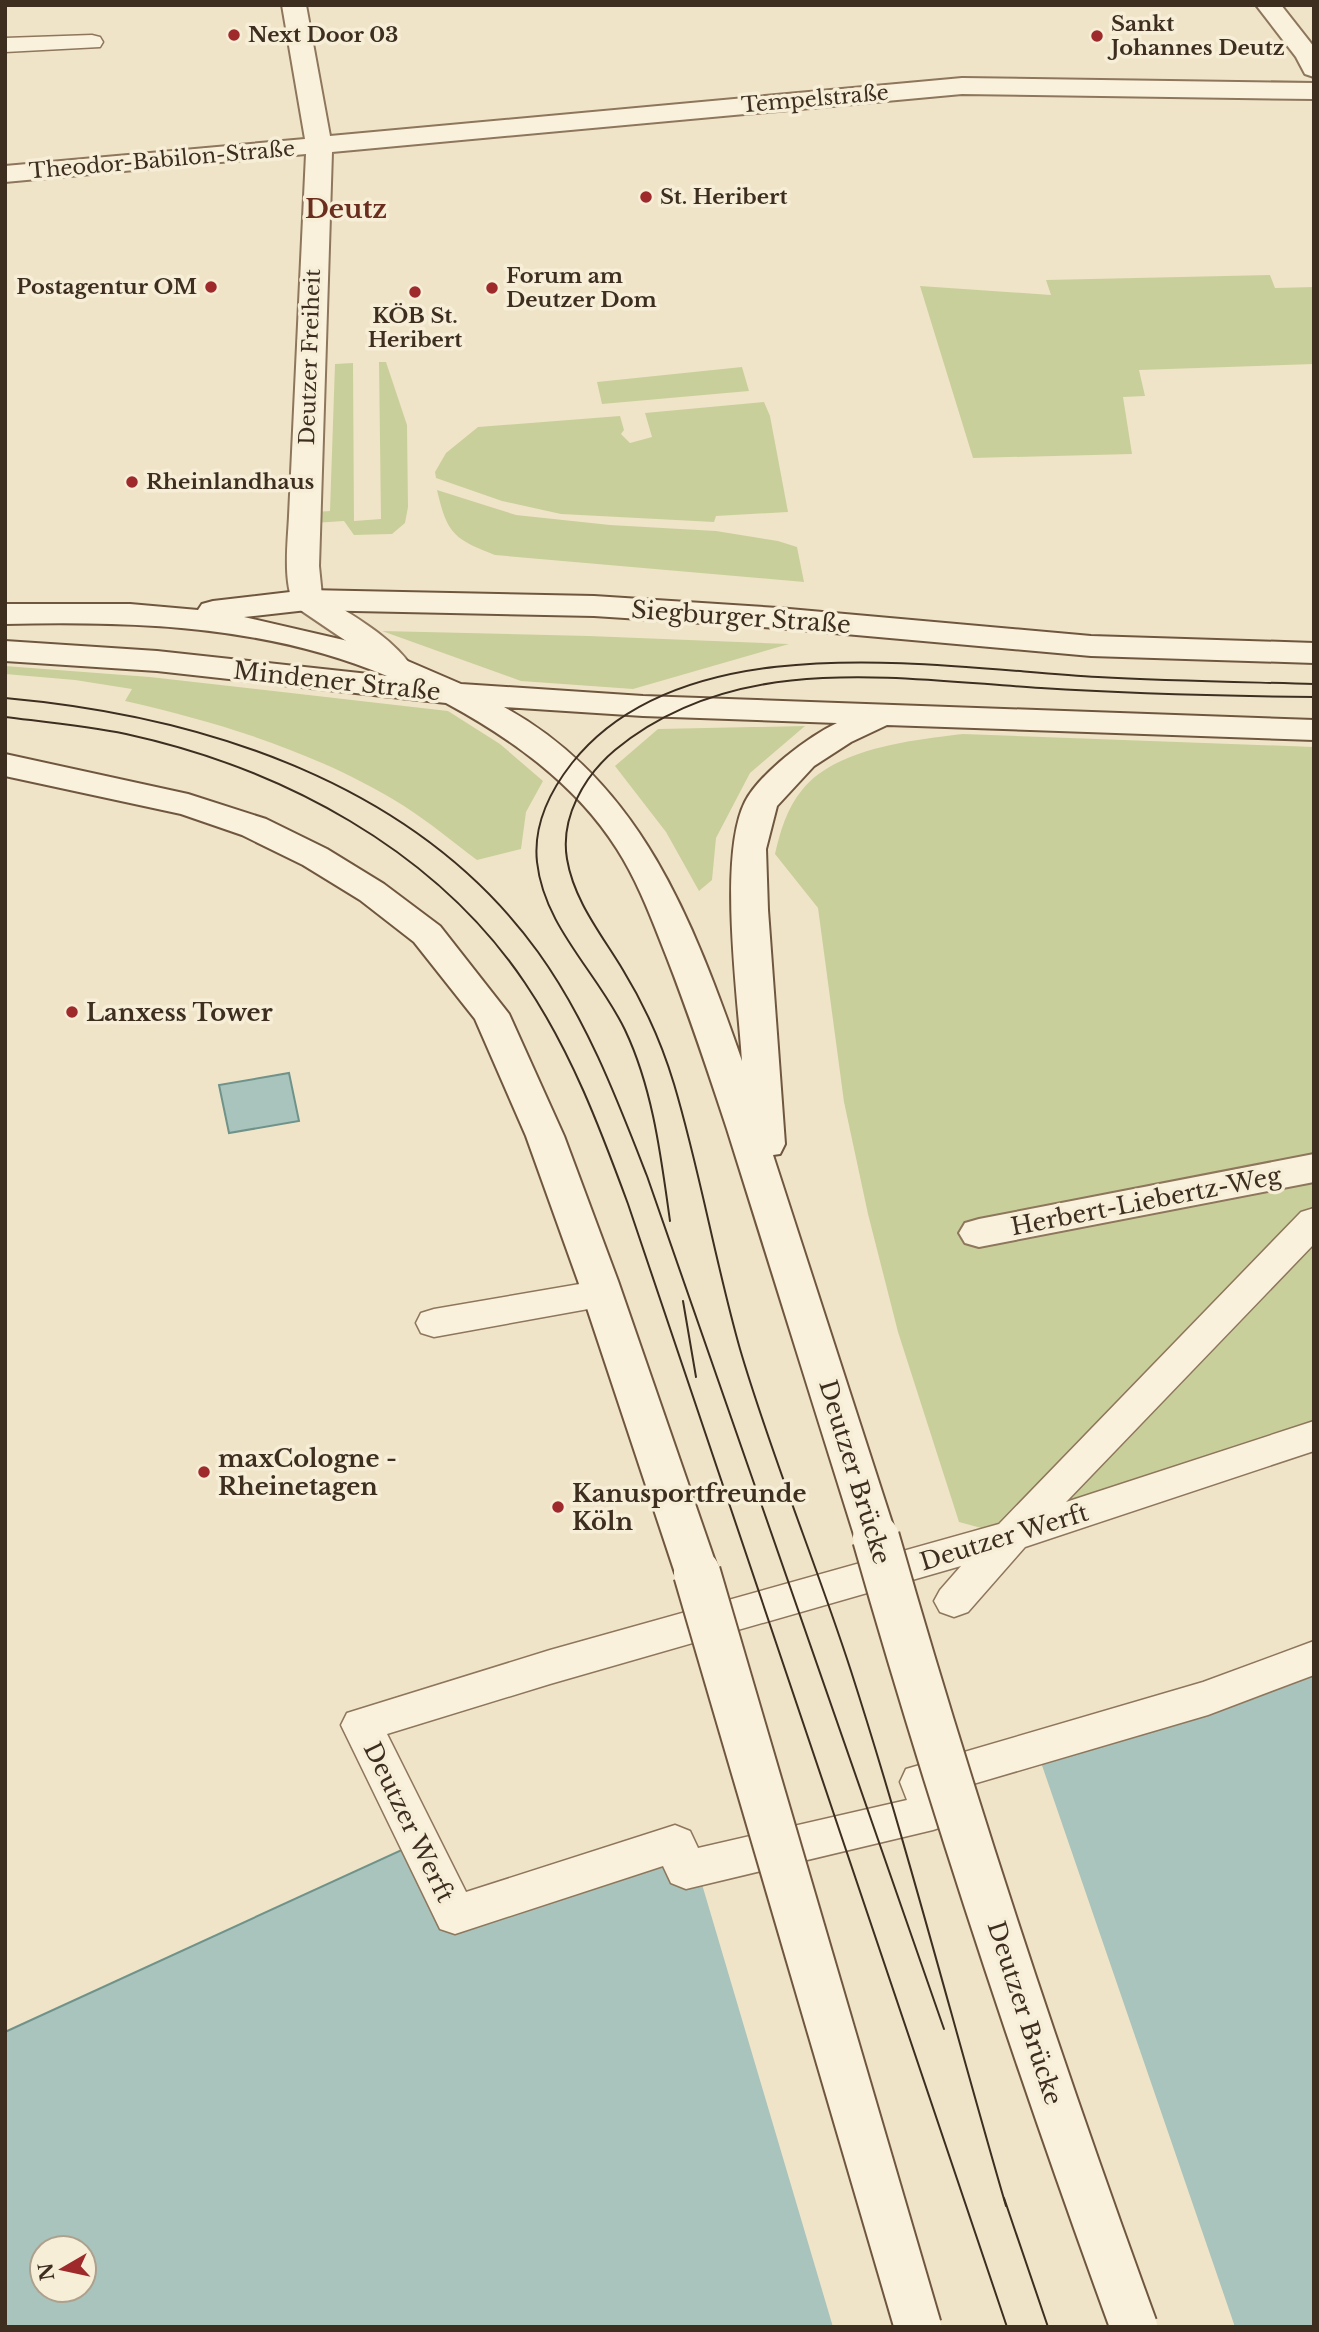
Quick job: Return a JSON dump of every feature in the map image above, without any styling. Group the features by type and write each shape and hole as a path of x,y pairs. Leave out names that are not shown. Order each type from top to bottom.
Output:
{"main road":[{"name":"Deutzer Freiheit","path":"294,5 319,146 303,566 307,600"},
{"path":"1268,5 1308,56 1314,69"},
{"name":"Tempelstraße","path":"319,146 962,86 1314,90"},
{"name":"Theodor-Babilon-Straße","path":"5,174 319,146"},
{"path":"307,600 366,640 396,667"},
{"name":"Siegburger Straße","path":"169,616 307,600 594,606 778,618 1091,646 1314,653"},
{"name":"Mindener Straße","path":"5,614 169,616 233,625 337,649 396,667 458,694"},
{"name":"Mindener Straße","path":"5,651 157,661 458,694"},
{"path":"458,694 643,706 879,716 1314,730"},
{"name":"Deutzer Brücke","path":"458,694 530,739 584,786 632,846 667,913 699,994 770,1205 1061,2128 1134,2327"},
{"path":"770,1205 750,910 749,849 761,803 802,759 839,735 879,716"},
{"path":"5,765 175,802 254,827 315,857 372,892 427,934 491,1014 545,1136 600,1287 697,1573 918,2327"},
{"name":"Herbert-Liebertz-Weg","path":"979,1233 1314,1168"}],"lane":[{"path":"5,45 92,42"},
{"path":"954,1601 1011,1536 1314,1221"},
{"path":"434,1323 600,1287"},
{"name":"Deutzer Werft","path":"1314,1436 1011,1536 550,1667 362,1726 455,1915 675,1843 686,1870 933,1812 921,1782 1208,1698 1314,1658"}],"green space":[{"path":"1270,275 1275,288 1314,287 1314,364 1139,370 1145,396 1123,397 1132,454 973,458 920,286 1051,295 1046,280"},
{"path":"379,362 386,362 407,425 408,507 405,523 392,534 354,535 344,521 314,523 315,512 330,511 335,364 353,363 354,521 381,519"},
{"path":"742,367 749,391 602,404 597,382"},
{"path":"764,402 770,416 788,512 716,516 714,522 561,514 502,501 436,478 435,472 446,453 478,427 620,416 624,430 621,434 630,443 652,437 645,413"},
{"path":"437,490 516,515 610,525 716,531 778,541 797,547 804,582 495,555 470,544 454,533 445,516"},
{"path":"382,631 789,644 633,689 521,681"},
{"path":"5,666 150,677 448,711 500,744 543,781 526,812 521,849 477,860 404,806 372,787 304,755 198,719 125,701 132,689 75,680 5,674"},
{"path":"805,726 750,773 716,838 712,880 699,891 666,832 615,766 658,729"},
{"path":"963,734 1314,747 1314,1436 1011,1536 959,1522 898,1332 868,1214 844,1102 818,908 775,854 792,804 816,776 834,764 876,748"}],"water":[{"path":"289,1073 299,1121 229,1133 219,1085"},
{"path":"1314,1658 1314,2327 5,2327 5,2032 419,1842 455,1915 675,1844 686,1870 933,1812 921,1782"}],"pier":[{"path":"1035,1745 1235,2327 833,2327 696,1864 928,1809"}],"tram line":[{"path":"670,1221 655,1124 635,1053 614,1009 573,949 550,908 537,862 538,835 550,797 572,763 621,718 680,688 746,671 818,663 892,663 1098,677 1314,684"},
{"path":"1006,2206 872,1738 740,1349 692,1150 669,1069 639,997 576,889 567,859 567,828 584,785 615,750 662,718 712,697 765,684 819,678 875,677 1109,692 1314,697"},
{"path":"5,698 80,707 155,722 229,742 300,768 368,802 431,844 488,893 538,952 586,1032 647,1176 944,2029"},
{"path":"5,717 126,734 241,768 297,792 350,821 400,854 446,892 488,935 525,983 557,1036 583,1090 628,1204 1007,2327"},
{"path":"683,1301 696,1377"},
{"path":"1004,2198 1048,2327"}],"place":[{"name":"Next Door 03","path":"234,35"},
{"name":"Sankt Johannes Deutz","path":"1097,36"},
{"name":"St. Heribert","path":"646,197"},
{"name":"Postagentur OM","path":"211,287"},
{"name":"Forum am Deutzer Dom","path":"492,288"},
{"name":"KÖB St. Heribert","path":"415,292"},
{"name":"Rheinlandhaus","path":"132,482"},
{"name":"Lanxess Tower","path":"72,1012"},
{"name":"maxCologne - Rheinetagen","path":"204,1472"},
{"name":"Kanusportfreunde Köln","path":"558,1507"}],"district":[{"name":"Deutz","path":"346,209"}]}
